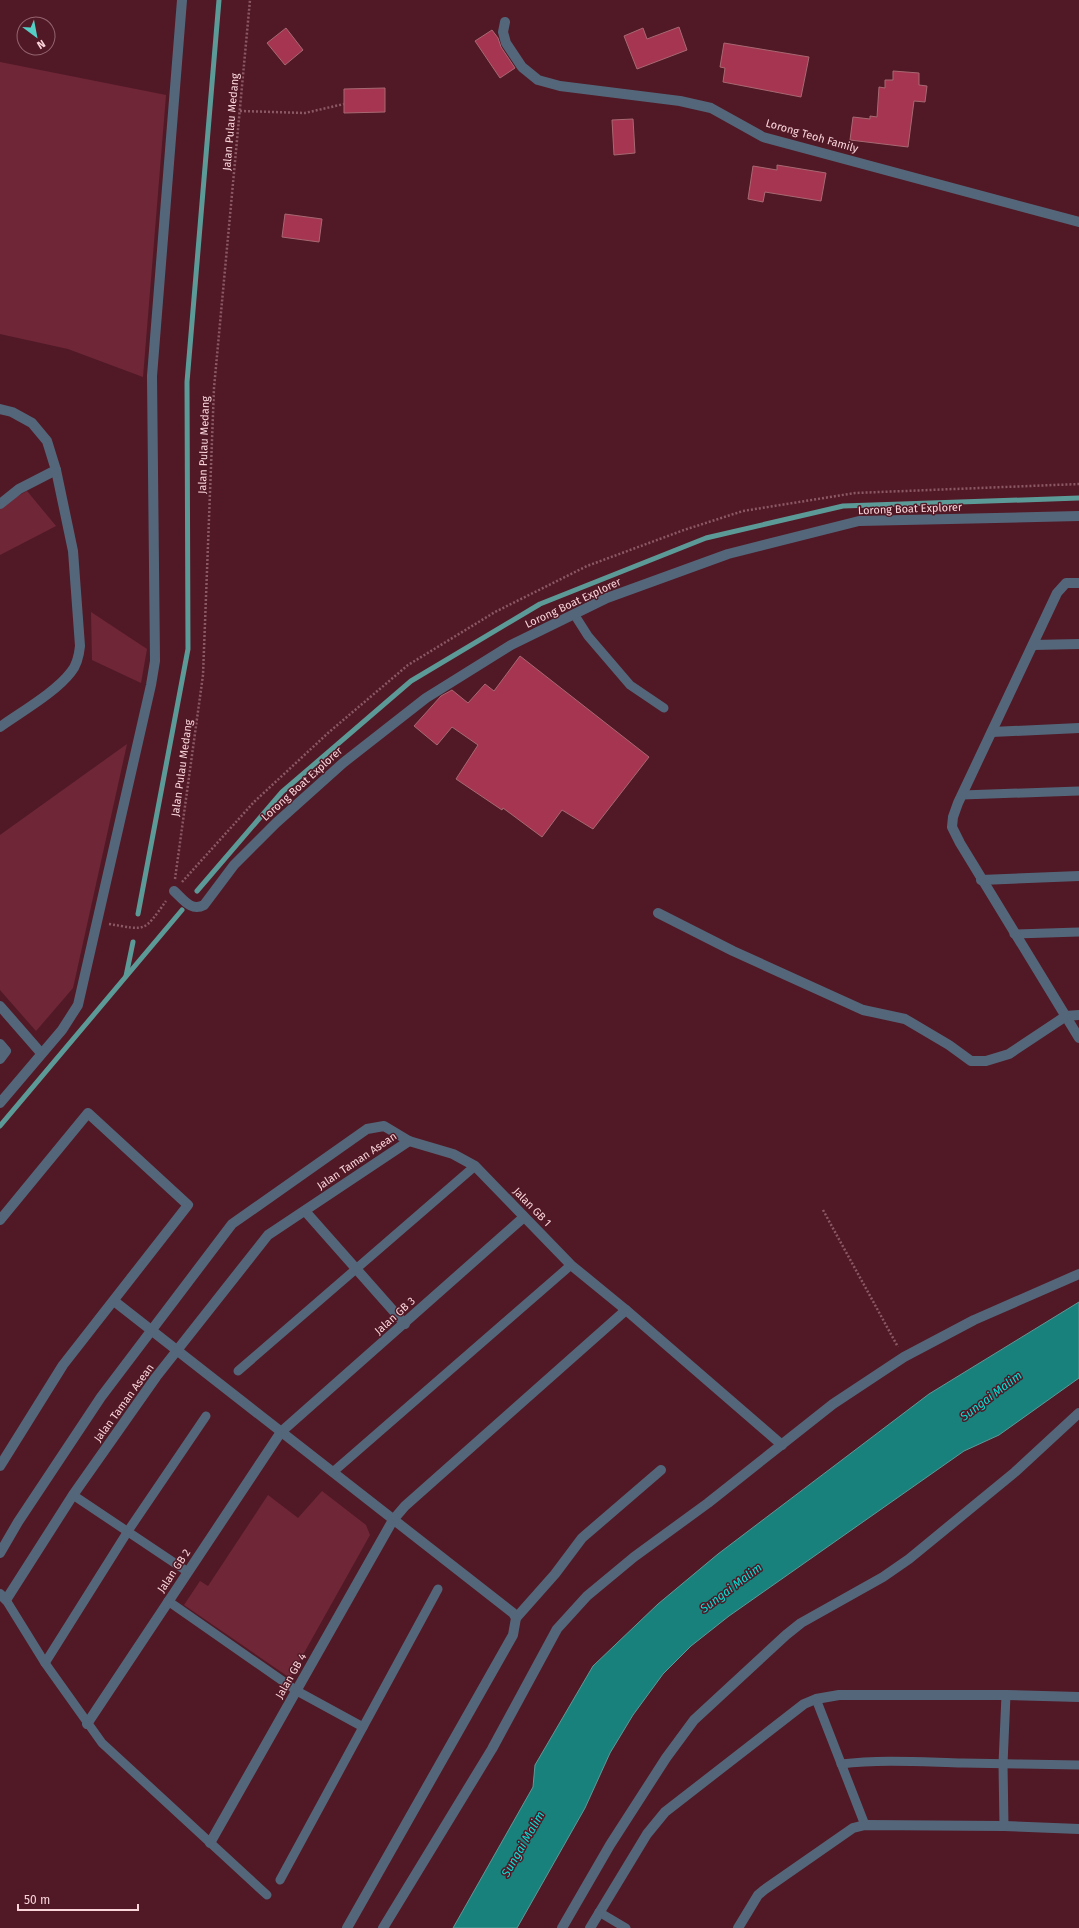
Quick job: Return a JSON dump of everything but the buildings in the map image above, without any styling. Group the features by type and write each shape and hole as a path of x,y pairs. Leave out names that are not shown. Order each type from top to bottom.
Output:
{"street":[{"path":"0,1103 62,1030 78,1005 152,685 155,661 152,376 182,0"},
{"name":"Lorong Teoh Family","path":"505,22 503,32 506,43 522,67 538,80 560,86 680,101 711,108 763,136 1079,222"},
{"path":"0,409 12,412 32,423 47,441 56,470 72,551 80,646 78,659 72,672 62,683 0,727"},
{"path":"0,504 19,489 56,470"},
{"name":"Lorong Boat Explorer","path":"174,891 192,908 198,908 204,905 239,859 276,823 349,758 426,698 511,645 607,598 728,554 859,521 1079,516"},
{"path":"1079,583 1066,583 1057,593 962,796 953,817 952,827 981,880 1079,1038"},
{"path":"1033,645 1079,644"},
{"path":"992,732 1079,728"},
{"path":"981,880 1079,876"},
{"path":"658,913 733,950 863,1010 905,1018 949,1045 970,1061 986,1061 1009,1054 1066,1016 1079,1015"},
{"path":"0,1006 41,1053"},
{"path":"0,1044 6,1051 0,1059"},
{"path":"0,1220 88,1113 188,1205 63,1365 0,1466"},
{"name":"Jalan Taman Asean","path":"0,1553 18,1522 101,1397 232,1224 367,1129 384,1126 409,1141 268,1235 177,1350 73,1495 3,1597"},
{"name":"Jalan GB 1","path":"409,1141 453,1154 474,1166 571,1265 626,1310 782,1445"},
{"path":"305,1211 405,1324"},
{"name":"Jalan GB 3","path":"281,1432 405,1324 524,1217"},
{"path":"383,1928 492,1749 557,1629 587,1596 634,1557 708,1503 833,1404 904,1357 974,1320 1079,1274"},
{"path":"114,1301 513,1613 516,1618"},
{"name":"Jalan GB 4","path":"210,1843 394,1520 405,1506 626,1310"},
{"path":"562,1928 610,1845 666,1758 694,1720 801,1623 883,1577 909,1559 1015,1472 1079,1413"},
{"name":"Jalan GB 2","path":"87,1724 281,1432"},
{"path":"347,1928 513,1635 516,1618 555,1574 582,1538 662,1470"},
{"path":"590,1928 647,1834 665,1812 792,1712 816,1699 839,1695 1006,1695 1079,1697"},
{"path":"738,1928 758,1895 764,1890 854,1828 865,1824 1004,1826 1079,1829"}],"lane":[{"path":"574,614 588,636 630,685 664,708"},
{"path":"962,796 1079,791"},
{"path":"1014,934 1079,932"},
{"path":"238,1371 357,1270 474,1166"},
{"path":"333,1472 571,1265"},
{"path":"45,1663 128,1531 206,1416"},
{"path":"73,1495 188,1572"},
{"path":"280,1880 438,1589"},
{"path":"3,1597 45,1663 102,1743 266,1895"},
{"path":"168,1601 297,1691 363,1727"},
{"path":"1004,1826 1003,1764 1006,1695"},
{"path":"816,1699 865,1824"},
{"path":"841,1764 867,1760 900,1760 1079,1765"},
{"path":"599,1912 626,1928"}],"path":[{"name":"Jalan Pulau Medang","path":"174,891 203,675 214,388 250,0"},
{"path":"240,111 305,113 344,104"},
{"path":"98,922 143,928 148,925 174,891"},
{"path":"824,1210 904,1357"}],"shaded area":[{"path":"0,62 166,95 143,377 68,349 0,334"},
{"path":"27,491 56,526 0,555 0,506"},
{"path":"91,612 147,649 141,683 92,660"},
{"path":"127,744 73,988 36,1031 0,990 0,835"},
{"path":"322,1491 366,1525 370,1535 290,1678 184,1605 200,1581 208,1586 268,1495 298,1518"}],"water":[{"name":"Sungai Malim","path":"1079,1302 1079,1378 999,1435 964,1451 729,1616 691,1646 663,1674 633,1715 610,1753 585,1808 517,1928 453,1928 533,1787 535,1765 593,1666 658,1604 718,1554 929,1394"}],"waterway":[{"path":"138,914 188,649 187,382 219,0"},
{"path":"197,891 282,792 411,681 540,604 706,538 843,506 1079,498"},
{"path":"0,1126 182,910"},
{"path":"126,976 133,942"}]}
